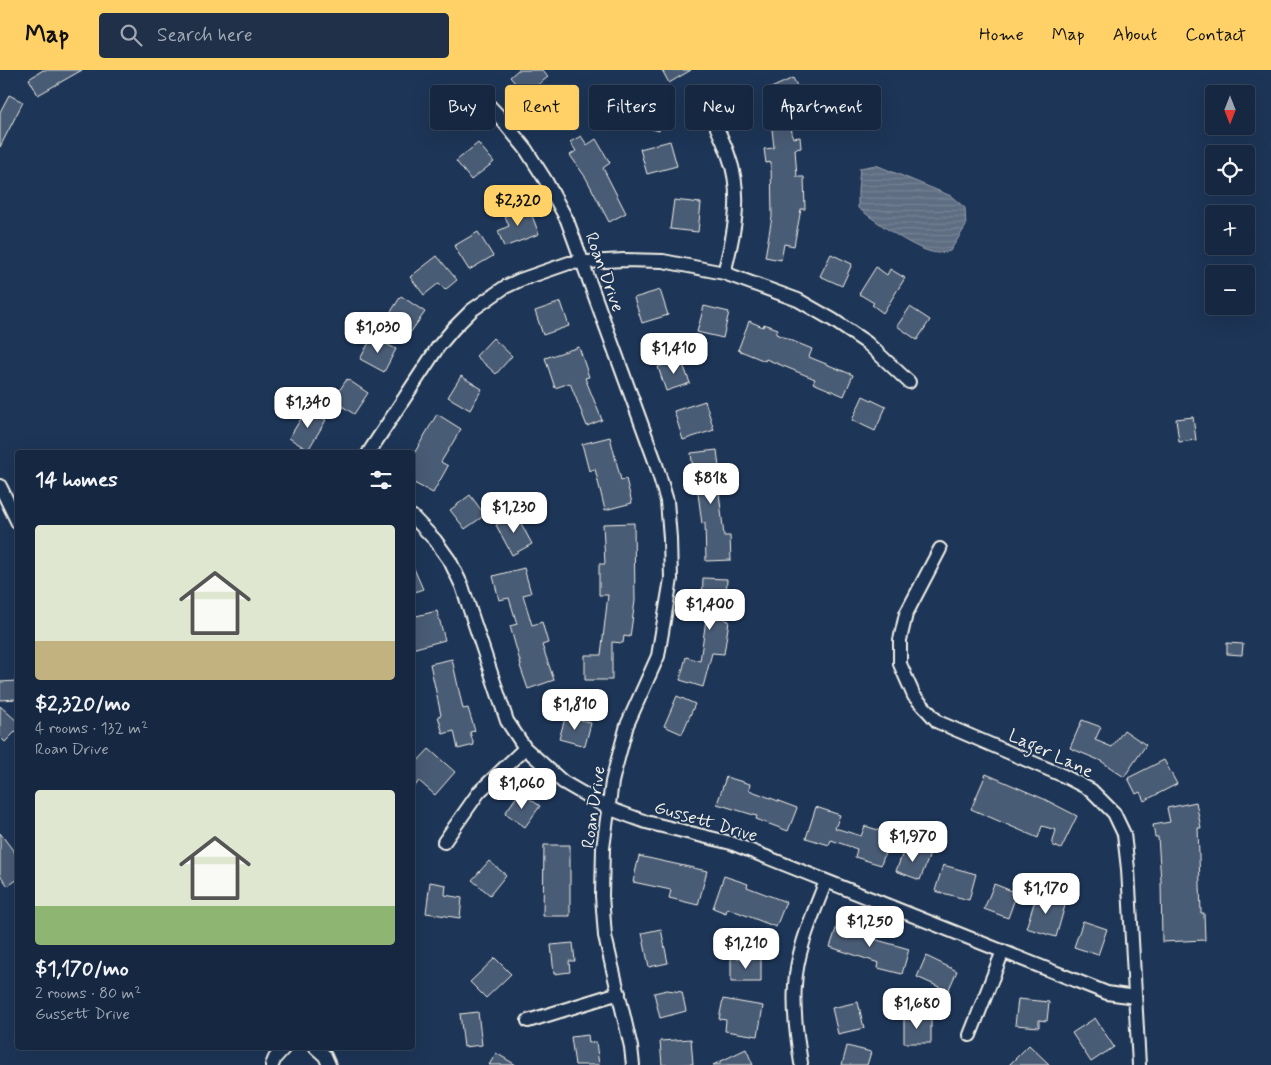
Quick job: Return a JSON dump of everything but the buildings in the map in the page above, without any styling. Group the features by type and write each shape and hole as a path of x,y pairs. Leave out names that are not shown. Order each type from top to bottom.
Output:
{"street":[{"name":"Roan Drive","path":"495,112 525,148 546,181 567,220 655,461 667,501 671,579 658,656 627,725 612,782 603,848 602,896 605,936 631,1047 633,1065"},
{"path":"719,130 730,158 737,210 724,273"},
{"path":"370,450 438,347 472,310 505,287 569,263 624,260 662,261 724,273 798,300 833,320 867,343 910,382"},
{"path":"0,486 15,517"},
{"name":"Gussett Drive","path":"415,519 435,540 450,561 462,586 506,721 525,748 564,782 608,808 646,822 731,843 1107,993 1135,997"},
{"name":"Lager Lane","path":"940,549 906,614 900,640 900,664 914,696 938,722 1064,776 1091,790 1114,813 1124,834 1129,878 1139,1065"},
{"path":"444,842 480,792 525,748"},
{"path":"801,1063 795,1022 795,984 799,958 807,931 826,882"},
{"path":"970,1035 1002,952"},
{"path":"528,1021 619,993"},
{"path":"318,1050 325,1056 329,1065"}],"water":[{"path":"876,165 951,196 965,208 966,226 950,251 938,253 908,242 858,208 860,168"}]}
